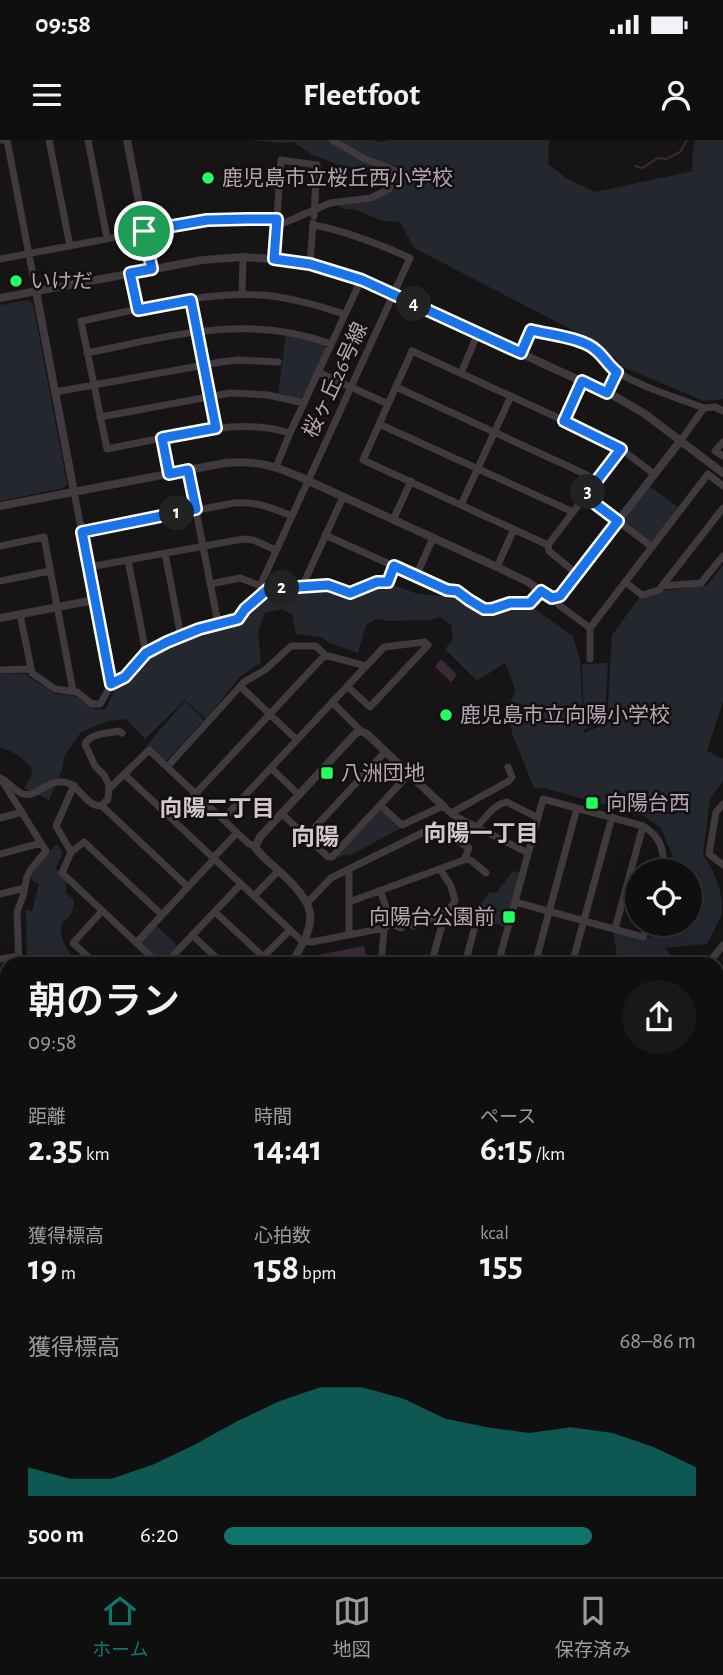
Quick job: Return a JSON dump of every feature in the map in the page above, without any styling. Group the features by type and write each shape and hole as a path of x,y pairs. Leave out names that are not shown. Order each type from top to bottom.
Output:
{"street":[{"path":"3,140 29,253 111,684"},
{"path":"49,140 69,246"},
{"path":"88,140 107,238"},
{"path":"127,140 152,269"},
{"path":"0,259 207,220 248,219 277,223 330,202 371,198 389,189 394,170 365,159 332,140"},
{"path":"274,259 281,160 317,165 310,264"},
{"name":"桜ヶ丘26号線","path":"264,587 276,550 410,258 370,241 313,225"},
{"path":"242,295 243,257"},
{"path":"0,298 202,260 243,257 310,264 362,280 607,393 645,414 723,472"},
{"path":"130,273 138,310"},
{"path":"276,467 344,314 362,280"},
{"path":"290,433 254,426 216,428 107,449 81,321 191,300 242,295 293,299 344,314"},
{"path":"191,300 216,428"},
{"path":"88,353 197,331 230,328 262,328 299,334 331,344"},
{"path":"521,353 531,330 578,341 596,349 617,372 704,408 715,407 723,411"},
{"path":"461,373 478,333"},
{"path":"548,545 363,460 412,351 621,449 654,474"},
{"path":"55,393 204,364 238,360 278,362"},
{"path":"318,372 388,404"},
{"path":"607,393 617,372"},
{"path":"564,421 582,381"},
{"path":"396,387 596,481"},
{"path":"100,417 230,393 268,395 304,403"},
{"path":"461,505 511,396"},
{"path":"0,506 235,462 263,463 497,567 556,598 704,408"},
{"path":"379,424 573,512"},
{"path":"162,438 169,474"},
{"path":"723,442 715,451 723,456"},
{"path":"577,574 549,551 548,545 621,449"},
{"path":"188,470 218,623"},
{"path":"590,659 590,628 708,474 723,486"},
{"path":"393,520 411,481"},
{"path":"585,496 652,547"},
{"path":"302,587 343,497"},
{"path":"82,532 234,503 263,504 292,516"},
{"path":"625,582 642,595 659,590 723,508"},
{"path":"497,567 514,529"},
{"path":"325,535 447,590 457,591 484,609 510,603 530,603 541,591"},
{"path":"0,546 44,537 73,691"},
{"path":"416,576 433,538"},
{"path":"89,567 243,539 253,540 276,550"},
{"path":"165,553 181,637"},
{"path":"662,586 701,583 723,556"},
{"path":"128,560 146,653"},
{"path":"210,584 240,578 264,587 328,585 350,593 377,582 388,582 394,566"},
{"path":"0,581 50,571"},
{"path":"20,614 32,673 55,689 77,692 92,704 100,704 111,684 125,677 146,653 218,623 238,619 264,587"},
{"path":"0,618 89,601 94,594"},
{"path":"556,598 559,605 590,628"},
{"path":"223,819 332,702 347,686 384,647 425,642 428,645 370,707 347,686"},
{"path":"167,767 240,685 265,670 291,646 316,646 325,655 366,666"},
{"path":"172,819 325,655"},
{"path":"0,670 31,669"},
{"path":"240,685 297,740"},
{"path":"332,702 446,809 528,853"},
{"path":"255,846 281,813 355,734 361,731"},
{"path":"101,805 108,799 107,780 95,766 85,744 86,740 90,737 122,733"},
{"path":"109,789 149,750 248,843 255,846 261,855 299,890 307,903 309,929 294,957"},
{"path":"306,837 385,752"},
{"path":"380,806 402,825 509,781 512,777 508,767"},
{"path":"271,768 299,795"},
{"path":"124,774 304,942 382,930 390,924 401,928"},
{"path":"281,813 328,857 332,857 409,774"},
{"path":"0,778 24,794 30,794 52,783 74,785 92,804 101,805 188,887"},
{"path":"0,778 46,851 26,881 17,912 19,957"},
{"path":"71,852 56,826 74,785"},
{"path":"500,957 543,799 643,826 654,834 661,846 664,859"},
{"path":"477,827 502,802 538,818"},
{"path":"723,804 716,812 709,854 723,865"},
{"path":"537,957 578,808"},
{"path":"0,818 22,812"},
{"path":"716,812 723,818"},
{"path":"574,957 612,817"},
{"path":"307,903 331,878 436,826 469,848 464,860 349,902"},
{"path":"615,929 643,826"},
{"path":"136,943 237,833"},
{"path":"0,854 41,842"},
{"path":"151,957 62,873 71,852 84,842 162,915"},
{"path":"465,858 486,873"},
{"path":"349,869 349,935"},
{"path":"380,890 388,913 411,925 432,919 451,907 454,901 451,886 440,869"},
{"path":"254,896 278,871"},
{"path":"172,957 241,884"},
{"path":"0,894 24,888"},
{"path":"515,902 625,932"},
{"path":"88,957 73,943 102,911"},
{"path":"215,912 263,957 290,930"},
{"path":"433,957 444,918 442,913"},
{"path":"466,957 477,918"},
{"path":"382,930 382,957"},
{"path":"192,935 216,957"}],"shaded area":[{"path":"252,140 329,140 390,171 391,176 388,185 311,154 293,142"},
{"path":"335,140 549,140 548,164 566,178 595,192 693,171 695,140 723,140 723,399 704,401 623,367 599,344 414,248 400,222 383,221 356,210 340,208 340,204 373,202 376,197 389,192 398,168 379,163"},
{"path":"28,300 33,303 67,484 64,488 0,501 0,305"},
{"path":"286,334 324,343 326,350 303,397 298,399 278,393"},
{"path":"650,486 679,508 653,541 648,542 625,524 625,518"},
{"path":"723,565 723,701 707,751 723,759 723,781 710,799 703,855 717,882 722,913 707,944 665,948 672,957 617,956 613,931 625,933 625,936 651,938 702,936 702,859 671,859 672,855 661,828 644,816 544,788 534,788 512,733 507,708 516,691 505,663 477,681 445,649 453,639 451,625 441,617 430,620 376,619 366,625 358,653 320,637 296,634 292,615 283,609 265,613 258,631 261,662 240,677 206,719 185,700 145,739 126,719 109,721 81,732 65,755 62,770 49,800 24,788 32,768 18,755 0,748 0,674 25,674 55,694 75,696 94,709 105,710 117,686 134,674 151,654 221,626 242,622 270,593 332,591 355,596 381,585 393,585 418,594 443,596 455,593 486,614 510,605 532,607 573,636 580,660 584,733 607,723 612,635 642,594 707,585"},
{"path":"441,659 457,675 451,682 435,667"},
{"path":"608,663 605,721 584,730 582,664"},
{"path":"185,701 204,720 167,760 164,760 147,745"},
{"path":"380,811 401,828 349,856 337,856"},
{"path":"57,844 63,853 56,868 66,880 66,893 74,900 71,913 61,927 62,939 71,955 68,957 27,957 26,910 32,911 39,884 31,880 45,856"},
{"path":"513,871 520,873 506,927 473,917 490,892 496,893"},
{"path":"156,925 178,946 168,957 155,957 141,944 141,940"},
{"path":"364,946 367,957 311,957"}],"waterway":[{"path":"635,166 642,168 658,158 666,159 680,152 687,140"}],"place":[{"name":"鹿児島市立桜丘西小学校","path":"208,178"},
{"name":"いけだ","path":"16,281"},
{"name":"鹿児島市立向陽小学校","path":"446,715"},
{"name":"八洲団地","path":"327,773"},
{"name":"向陽台西","path":"592,803"},
{"name":"向陽台公園前","path":"509,917"}],"district":[{"name":"向陽二丁目","path":"217,808"},
{"name":"向陽一丁目","path":"481,833"},
{"name":"向陽","path":"315,837"}],"route":[{"path":"277,219 274,259 310,264 362,280 521,353 531,330 578,341 596,349 617,372 607,393 582,381 564,421 621,449 585,496 618,521 564,592 556,598 541,591 530,603 510,603 484,609 457,591 447,590 394,566 388,582 377,582 350,593 328,585 268,589 245,609 238,619 199,629 167,642 146,653 125,677 111,684 82,532 196,509 188,470 169,474 162,438 216,428 191,300 138,310 130,273 152,269 144,231 207,220 277,219"}]}
